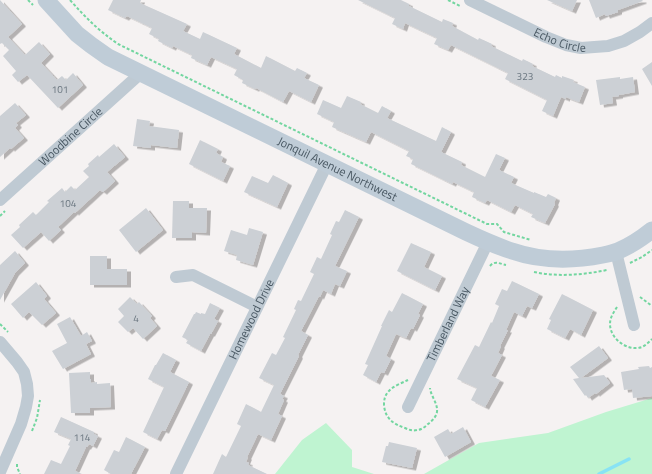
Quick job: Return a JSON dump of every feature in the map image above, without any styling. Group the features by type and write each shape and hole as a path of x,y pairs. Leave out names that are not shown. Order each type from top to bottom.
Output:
{"street":[{"name":"Jonquil Avenue Northwest","path":"46,0 77,34 108,57 488,242 510,251 523,255 545,258 567,259 592,257 618,260 623,249 652,230"},
{"name":"Echo Circle","path":"470,0 546,37 566,45 581,48 608,46 640,32 652,23"},
{"name":"Woodbine Circle","path":"0,200 141,73"},
{"name":"Homewood Drive","path":"176,474 327,164"},
{"name":"Timberland Way","path":"408,407 488,242"},
{"path":"618,260 634,325"},
{"path":"176,278 193,275 257,307"},
{"path":"0,342 24,372 28,396 21,424 0,472"}],"path":[{"path":"70,0 88,20 106,36 118,44 488,224 497,224 504,232 534,241"},
{"path":"530,271 556,275 580,275 618,260 642,257 652,250"},
{"path":"490,266 496,262 512,267"},
{"path":"411,378 390,389 385,396 384,412 387,417 397,426 417,430 425,426 433,419 437,410 430,387"}],"green space":[{"path":"652,398 652,474 424,474 479,443 548,433 606,412"},
{"path":"326,423 352,450 352,467 374,474 275,474 302,440"}],"building":[{"path":"0,0 22,24 8,37 25,55 39,42 50,54 41,63 57,80 62,76 66,80 73,73 83,85 58,108 27,75 18,82 12,75 16,71 3,56 9,50 2,43 0,44"},
{"path":"113,0 141,0 140,3 187,24 183,31 200,39 203,32 237,48 234,54 261,68 266,56 295,71 297,68 307,73 304,78 319,85 311,102 289,91 283,102 256,88 255,89 242,83 243,80 234,75 237,69 211,57 207,65 191,58 192,55 158,41 159,39 149,34 152,28 127,16 125,18 108,10"},
{"path":"358,0 401,0 409,4 409,6 442,22 443,19 453,23 452,26 478,40 479,38 492,44 491,46 522,61 523,59 533,64 532,66 555,77 556,75 562,78 562,76 574,80 573,82 585,87 579,102 566,97 566,99 561,97 553,116 542,111 547,100 505,79 508,73 451,45 448,50 434,44 437,38 405,23 403,29 392,24 395,18"},
{"path":"547,0 577,0 572,11"},
{"path":"589,0 643,1 618,10 618,12 606,16 605,14 596,18"},
{"path":"652,62 652,86 642,69"},
{"path":"620,77 620,79 633,77 635,92 612,97 613,103 600,105 596,80"},
{"path":"347,96 361,102 360,104 378,113 382,106 391,111 387,118 436,141 442,127 451,132 441,152 462,162 461,165 485,177 496,154 505,158 499,170 514,177 511,183 546,197 548,194 556,198 555,204 545,223 531,217 533,214 515,205 511,212 487,200 485,203 472,197 474,192 453,182 452,184 411,164 413,159 406,156 409,151 371,132 366,142 332,127 334,122 317,114 323,100 341,108"},
{"path":"15,103 26,115 16,123 18,125 15,128 24,138 0,157 0,116"},
{"path":"137,119 150,121 149,126 179,130 177,148 151,145 151,148 133,146"},
{"path":"200,140 218,149 216,153 223,157 221,162 230,166 223,181 189,164"},
{"path":"114,144 125,157 107,172 115,181 103,192 100,190 75,213 74,212 58,227 61,230 49,241 41,232 23,248 11,235 20,227 19,225 33,212 36,215 49,202 47,201 62,188 65,192 71,186 75,190 89,177 83,171 89,166 88,164"},
{"path":"273,175 288,183 277,207 244,192 252,176 268,183"},
{"path":"173,201 189,201 189,208 207,208 206,233 192,232 192,238 172,238"},
{"path":"146,208 163,230 136,252 119,230"},
{"path":"345,210 359,217 335,266 347,271 340,286 335,284 331,294 323,290 301,331 308,335 280,394 284,396 282,399 284,400 278,414 282,416 271,440 258,434 247,457 246,462 249,463 248,465 267,474 213,474 222,454 226,457 241,426 237,424 246,404 261,412 274,385 259,378 272,353 276,355 285,338 283,337 296,310 294,309 298,300 301,301 314,274 310,272 317,257 321,259 332,235 330,234 336,221 339,222"},
{"path":"249,228 263,232 253,265 236,260 237,255 224,251 231,230 247,235"},
{"path":"411,243 431,252 424,267 442,276 435,290 397,271"},
{"path":"15,251 25,263 15,273 0,300 0,265"},
{"path":"90,256 107,256 107,269 127,269 127,285 90,285"},
{"path":"512,281 539,294 532,308 527,306 522,316 514,312 498,353 502,355 491,376 500,380 485,407 471,400 477,388 457,379 475,345 479,347 491,322 492,323 499,306 495,304 502,289 507,291"},
{"path":"36,282 47,296 44,299 56,313 42,325 29,312 23,318 11,304"},
{"path":"402,293 423,304 418,314 420,315 413,329 411,328 406,338 396,334 386,356 391,359 384,373 381,372 376,382 363,375 368,365 365,364 389,310 392,312"},
{"path":"562,294 593,310 581,335 570,329 565,338 547,329 551,320 549,319"},
{"path":"130,297 137,304 139,302 152,316 150,318 157,326 143,339 133,328 128,332 118,322 124,316 118,309"},
{"path":"210,303 220,308 214,319 218,321 201,351 186,343 188,340 182,337 194,314 196,312 205,314"},
{"path":"70,317 81,336 87,332 92,341 86,344 91,354 63,369 52,351 67,343 57,324"},
{"path":"599,346 608,358 581,378 604,375 610,383 596,394 595,393 588,398 573,379 579,378 570,367"},
{"path":"163,353 176,360 170,372 189,382 165,431 162,430 157,439 143,432 164,387 148,379"},
{"path":"649,366 650,368 652,367 652,396 633,398 632,389 624,390 621,372 639,369 638,367"},
{"path":"90,372 91,383 110,383 111,407 90,408 90,413 71,413 69,373"},
{"path":"61,417 94,432 94,434 98,436 93,446 89,444 86,447 75,471 82,474 44,474 51,460 61,464 70,446 68,445 71,439 54,432"},
{"path":"463,427 471,442 445,457 434,437 448,429 451,434"},
{"path":"126,437 145,447 131,474 111,474 104,470 114,450 119,452"},
{"path":"389,442 417,448 412,468 382,462 386,446 388,446"}],"waterway":[{"path":"599,474 629,459"}]}
